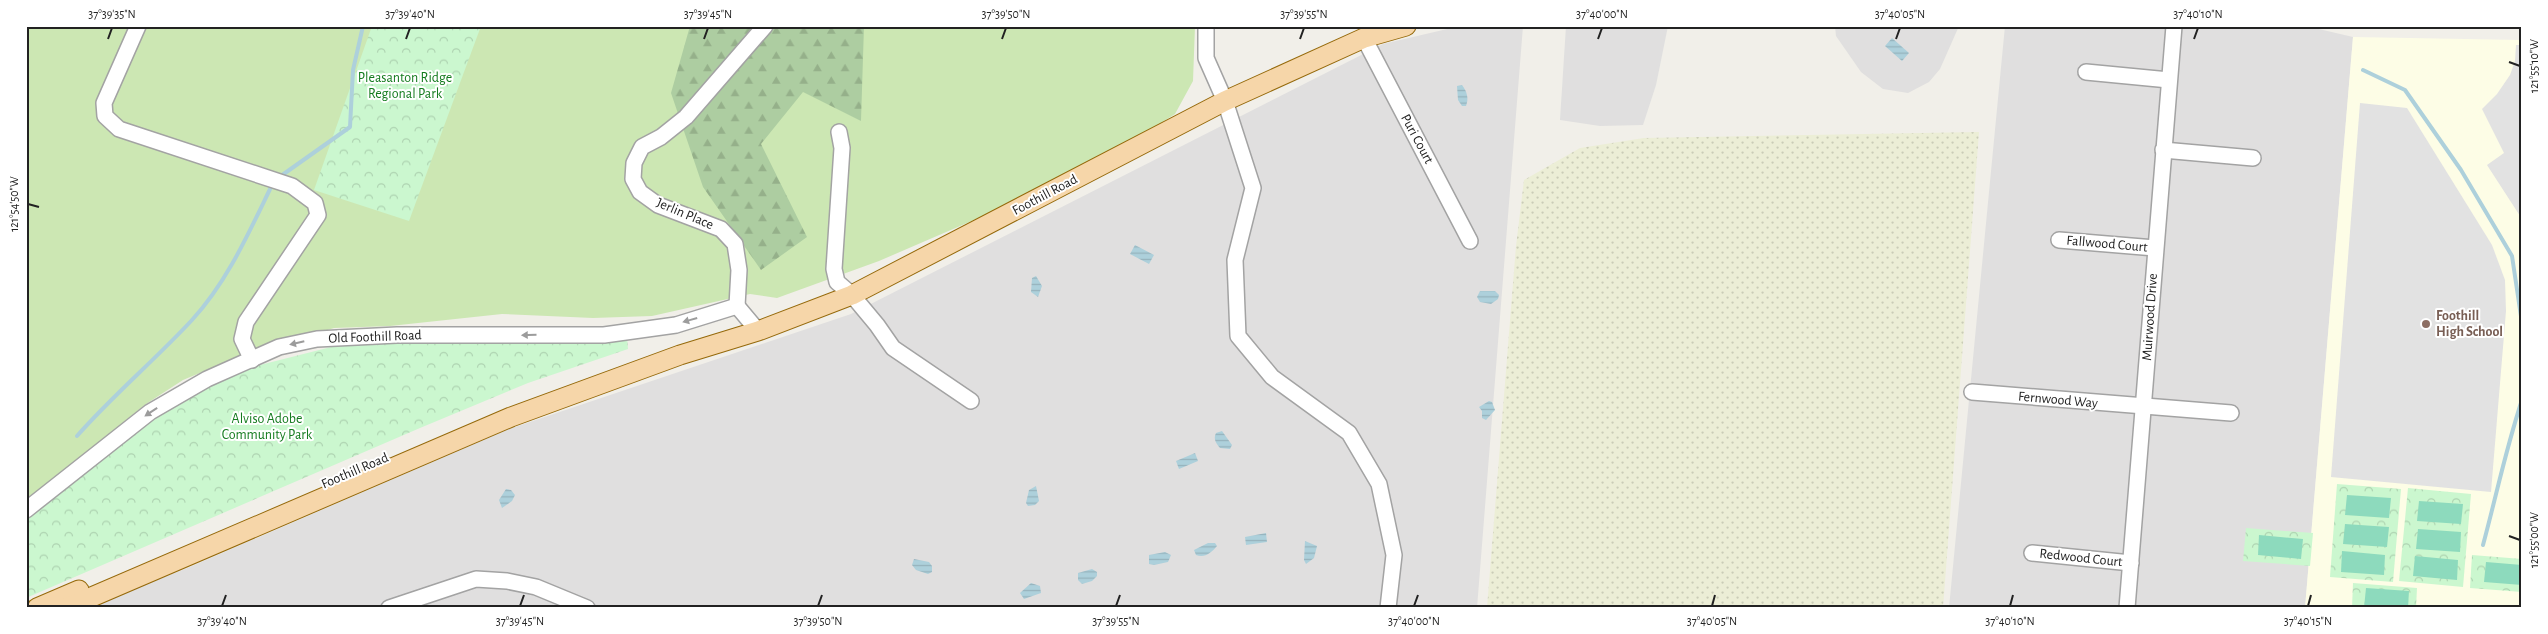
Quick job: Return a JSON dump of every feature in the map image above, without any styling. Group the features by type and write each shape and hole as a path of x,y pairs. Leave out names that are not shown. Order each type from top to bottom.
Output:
{"main road":[{"name":"Foothill Road","path":"66,608 512,417 680,355 758,331 852,295 1224,101 1364,38 1406,26"},
{"name":"Foothill Road","path":"37,608 508,406 622,366 680,355"}],"street":[{"path":"138,26 104,103 105,116 119,129 292,186 315,203 318,215 246,322 242,339 252,360"},
{"name":"Jerlin Place","path":"737,306 739,270 735,244 721,229 658,205 640,192 633,179 634,163 642,147 661,138 686,117 765,26"},
{"path":"1206,26 1206,58 1224,101 1253,188 1235,260 1238,336 1272,377 1349,433 1379,484 1394,556 1388,608"},
{"name":"Muirwood Drive","path":"2127,608 2174,26"},
{"name":"Puri Court","path":"1364,38 1470,240"},
{"path":"2086,72 2169,80"},
{"path":"839,132 842,148 834,269 837,282 852,295 877,324 892,348 972,401"},
{"path":"2164,150 2253,158"},
{"name":"Fallwood Court","path":"2059,240 2155,248"},
{"path":"737,306 758,331"},
{"name":"Old Foothill Road","path":"26,510 150,412 207,379 279,347 317,339 398,335 604,335 676,325 737,306"},
{"name":"Fernwood Way","path":"1972,392 2231,413"},
{"name":"Redwood Court","path":"2032,553 2131,563"},
{"path":"390,608 476,578 536,587 587,608"}],"shaded area":[{"path":"1460,26 1523,26 1477,608 86,608 185,569 509,429 851,314 1383,44"},
{"path":"1566,26 1668,26 1656,85 1643,125 1600,126 1560,120"},
{"path":"1835,26 1959,26 1940,69 1929,82 1908,93 1883,89 1861,72 1836,36"},
{"path":"2005,26 2306,26 2353,37 2305,608 1949,608"},
{"name":"Foothill High School","path":"2353,37 2522,40 2522,608 2305,608"},
{"path":"2516,45 2522,45 2522,219 2487,165 2504,153 2482,109 2497,94 2510,75 2515,61"},
{"path":"2360,103 2407,108 2492,245 2505,280 2506,311 2491,492 2331,477"},
{"path":"1979,132 1943,608 1487,608 1516,246 1524,180 1580,148 1644,138"}],"green space":[{"path":"26,26 1195,26 1193,81 1175,114 1147,132 1032,195 879,261 777,298 750,294 652,316 593,318 502,314 390,326 334,328 231,360 183,380 146,404 26,501"},
{"name":"Pleasanton Ridge Regional Park","path":"372,26 481,26 409,221 314,190"},
{"path":"690,26 864,26 861,121 803,92 761,144 807,237 761,270 703,187 671,93"},
{"name":"Alviso Adobe Community Park","path":"627,337 628,349 528,383 26,598 26,518 153,419 181,400 248,368 343,344"},
{"path":"2337,484 2401,489 2393,582 2330,577"},
{"path":"2408,488 2471,494 2463,587 2399,581"},
{"path":"2347,495 2391,498 2389,518 2345,515"},
{"path":"2419,501 2463,504 2461,524 2417,521"},
{"path":"2345,524 2389,527 2387,547 2343,544"},
{"path":"2246,528 2313,533 2310,566 2243,561"},
{"path":"2418,529 2461,532 2460,552 2416,549"},
{"path":"2259,535 2303,539 2301,559 2258,555"},
{"path":"2342,551 2385,555 2384,575 2341,572"},
{"path":"2472,555 2522,559 2522,592 2470,588"},
{"path":"2415,556 2458,560 2457,580 2413,576"},
{"path":"2486,562 2522,565 2522,585 2484,582"},
{"path":"2353,583 2417,588 2416,608 2352,608"},
{"path":"2366,588 2409,591 2408,608 2364,608"}],"water":[{"path":"1892,38 1909,53 1902,61 1885,46"},
{"path":"1462,85 1467,95 1466,106 1462,106 1458,100 1457,86"},
{"path":"1135,245 1154,255 1149,264 1130,254"},
{"path":"1036,276 1042,286 1038,297 1031,292 1032,278"},
{"path":"1480,291 1495,291 1499,295 1498,299 1491,304 1480,302 1477,297"},
{"path":"1489,401 1492,402 1495,410 1486,420 1482,418 1482,411 1479,407"},
{"path":"1222,431 1232,445 1230,449 1220,448 1215,441 1216,433"},
{"path":"1195,453 1198,461 1179,469 1176,461"},
{"path":"1036,486 1039,501 1035,505 1028,506 1026,503 1029,490"},
{"path":"506,489 511,490 515,495 512,501 502,508 499,500"},
{"path":"1266,533 1267,542 1246,545 1245,537"},
{"path":"1305,541 1317,546 1314,558 1306,564 1304,560"},
{"path":"1208,543 1215,543 1217,546 1208,554 1196,555 1194,550"},
{"path":"1165,552 1171,555 1168,562 1154,565 1149,564 1149,555"},
{"path":"914,559 929,562 932,566 932,572 928,574 916,570 912,565"},
{"path":"1092,569 1097,572 1097,576 1092,581 1082,584 1078,580 1078,573"},
{"path":"1031,583 1040,586 1041,593 1024,599 1020,593"}],"waterway":[{"path":"278,178 350,127 353,70 363,26"},
{"path":"2363,70 2405,90 2461,170 2512,256 2522,323"},
{"path":"77,436 178,335 205,305 237,255 273,183"},
{"path":"2483,545 2522,400"}],"place":[{"name":"Foothill High School","path":"2426,324"}]}
